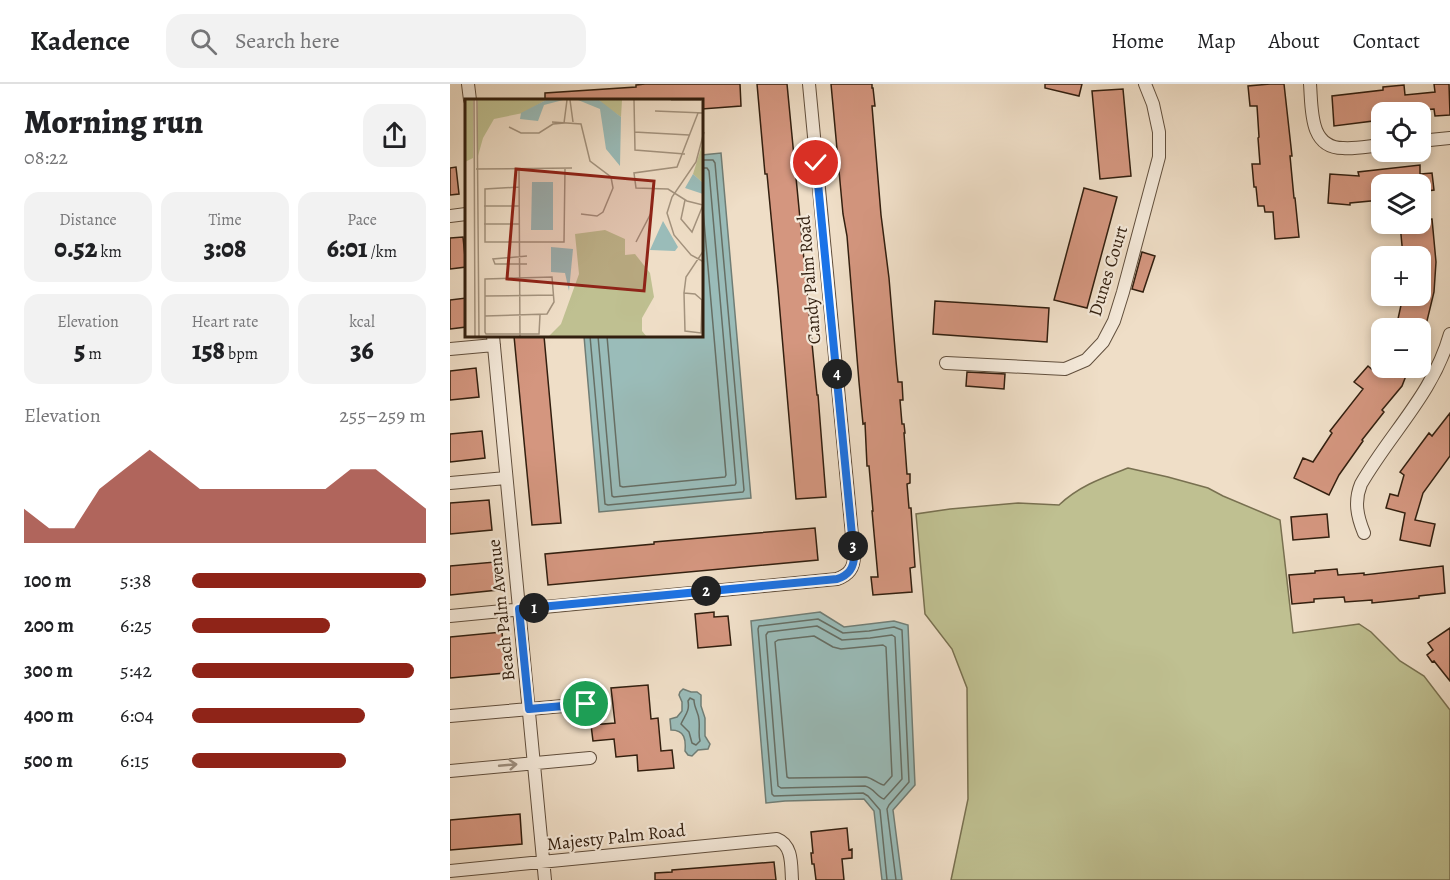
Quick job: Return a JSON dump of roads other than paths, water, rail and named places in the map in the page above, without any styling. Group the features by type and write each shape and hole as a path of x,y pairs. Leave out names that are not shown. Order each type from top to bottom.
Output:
{"street":[{"path":"468,84 470,99"},
{"name":"Candy Palm Road","path":"450,616 837,579 847,575 853,567 854,556 809,84"},
{"name":"Dunes Court","path":"946,363 1065,369 1086,360 1103,342 1114,321 1123,292 1159,157 1159,132 1153,104 1145,84"},
{"path":"1310,84 1314,124 1319,137 1336,148 1371,146"},
{"path":"1431,140 1450,139"},
{"path":"450,216 465,214"},
{"path":"1364,533 1357,500 1361,484 1426,390 1443,356 1450,334"},
{"path":"450,349 493,340"},
{"name":"Beach Palm Avenue","path":"493,340 545,880"},
{"path":"450,483 506,478"},
{"path":"450,716 586,704"},
{"path":"450,771 590,758"},
{"name":"Majesty Palm Road","path":"450,871 773,839 785,843 789,854 792,880"}],"water":[{"path":"721,153 751,498 599,512 584,338 704,338 704,155"},
{"path":"820,612 844,627 894,621 908,625 915,785 893,810 902,880 882,880 874,811 864,799 766,803 751,621"},
{"path":"683,689 701,695 705,736 710,744 708,749 698,750 692,756 685,751 685,740 682,734 671,730 670,719 677,717 682,711 679,695"}]}
